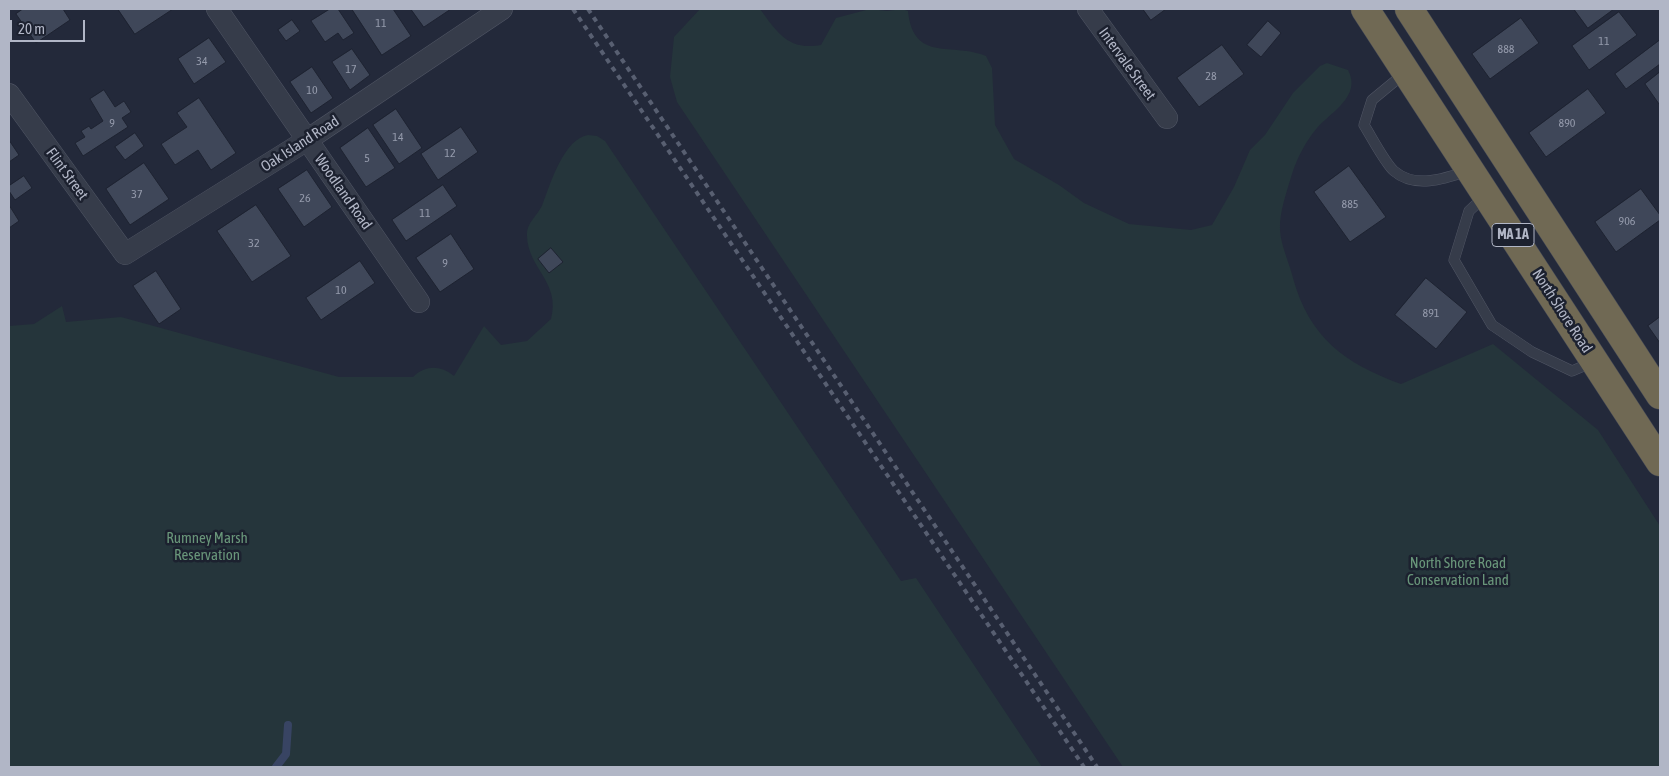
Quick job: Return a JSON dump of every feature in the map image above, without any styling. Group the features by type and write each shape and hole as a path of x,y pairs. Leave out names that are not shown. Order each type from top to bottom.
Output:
{"highway":[{"name":"North Shore Road","path":"1365,9 1660,462"},
{"name":"MA 1A","path":"1409,9 1660,395"}],"street":[{"name":"Woodland Road","path":"217,9 419,302"},
{"name":"Oak Island Road","path":"125,254 308,140 502,9"},
{"name":"Intervale Street","path":"1088,9 1167,118"},
{"name":"Flint Street","path":"9,94 125,254"}],"lane":[{"path":"1407,71 1372,100 1364,125 1393,171 1414,180 1435,181 1471,170"},
{"path":"1487,195 1469,211 1454,260 1492,325 1532,352 1572,371 1594,362"}],"green space":[{"name":"North Shore Road Conservation Land","path":"700,9 760,9 784,38 800,45 810,46 821,45 836,18 870,9 887,11 902,9 908,11 911,27 918,38 926,44 936,48 973,52 986,56 992,68 995,125 1014,159 1059,185 1084,203 1129,224 1191,230 1212,225 1234,187 1250,150 1265,135 1293,93 1320,66 1327,63 1348,70 1351,88 1348,96 1317,128 1306,144 1294,168 1282,209 1280,223 1283,248 1300,299 1319,332 1332,346 1346,357 1381,376 1401,384 1493,344 1598,430 1660,526 1660,767 1123,767 677,102 670,77 674,37"},
{"name":"Rumney Marsh Reservation","path":"588,135 597,136 605,141 901,581 916,578 1042,767 9,767 9,326 34,324 62,306 66,322 121,317 339,377 413,377 423,370 433,368 444,370 454,376 484,326 501,345 527,341 551,319 552,295 529,248 527,231 541,207 554,173 565,153 572,144"}],"building":[{"path":"23,9 63,9 70,20 36,43 16,14"},
{"path":"118,9 173,9 135,34"},
{"path":"330,9 338,9 354,33 343,40 338,33 325,42 311,21"},
{"path":"352,9 393,9 411,36 382,55"},
{"path":"411,9 451,9 424,27"},
{"path":"1143,9 1166,9 1151,20"},
{"path":"1574,9 1614,9 1588,28"},
{"path":"1619,12 1637,35 1589,70 1572,46"},
{"path":"1521,18 1539,43 1490,79 1472,54"},
{"path":"292,20 300,31 286,41 278,30"},
{"path":"1268,21 1281,33 1261,57 1247,45"},
{"path":"209,38 226,62 194,84 178,59"},
{"path":"1660,40 1660,64 1626,89 1615,74"},
{"path":"1222,45 1244,74 1199,107 1177,78"},
{"path":"352,49 370,75 350,90 332,62"},
{"path":"312,67 333,98 311,113 290,82"},
{"path":"1660,72 1660,103 1659,104 1645,84"},
{"path":"1588,89 1606,113 1546,157 1529,133"},
{"path":"104,90 115,107 124,101 131,112 122,118 128,127 83,156 75,143 85,137 81,131 89,126 91,129 103,121 90,99"},
{"path":"199,98 236,153 211,170 198,150 175,165 161,144 187,127 177,113"},
{"path":"396,109 422,148 399,164 373,125"},
{"path":"461,127 478,152 438,180 421,154"},
{"path":"368,128 395,168 366,187 340,148"},
{"path":"135,133 144,146 125,160 115,147"},
{"path":"9,140 19,155 9,162"},
{"path":"144,163 169,199 130,225 106,189"},
{"path":"1349,166 1386,217 1350,242 1314,192"},
{"path":"307,170 332,207 304,227 278,189"},
{"path":"24,176 32,188 15,200 9,191 9,186"},
{"path":"443,185 457,206 406,241 392,220"},
{"path":"1641,189 1660,215 1660,220 1616,252 1595,222"},
{"path":"9,205 19,221 9,228"},
{"path":"256,205 291,256 252,282 217,231"},
{"path":"451,234 474,269 440,292 416,258"},
{"path":"551,248 563,262 549,273 538,259"},
{"path":"360,261 375,283 321,320 306,298"},
{"path":"156,271 181,309 159,324 133,286"},
{"path":"1426,278 1467,312 1436,349 1395,315"},
{"path":"1660,317 1660,343 1648,326"}],"waterway":[{"path":"276,767 286,754 288,725"}],"railway":[{"path":"573,9 1084,767"},
{"path":"588,9 1097,767"}]}
